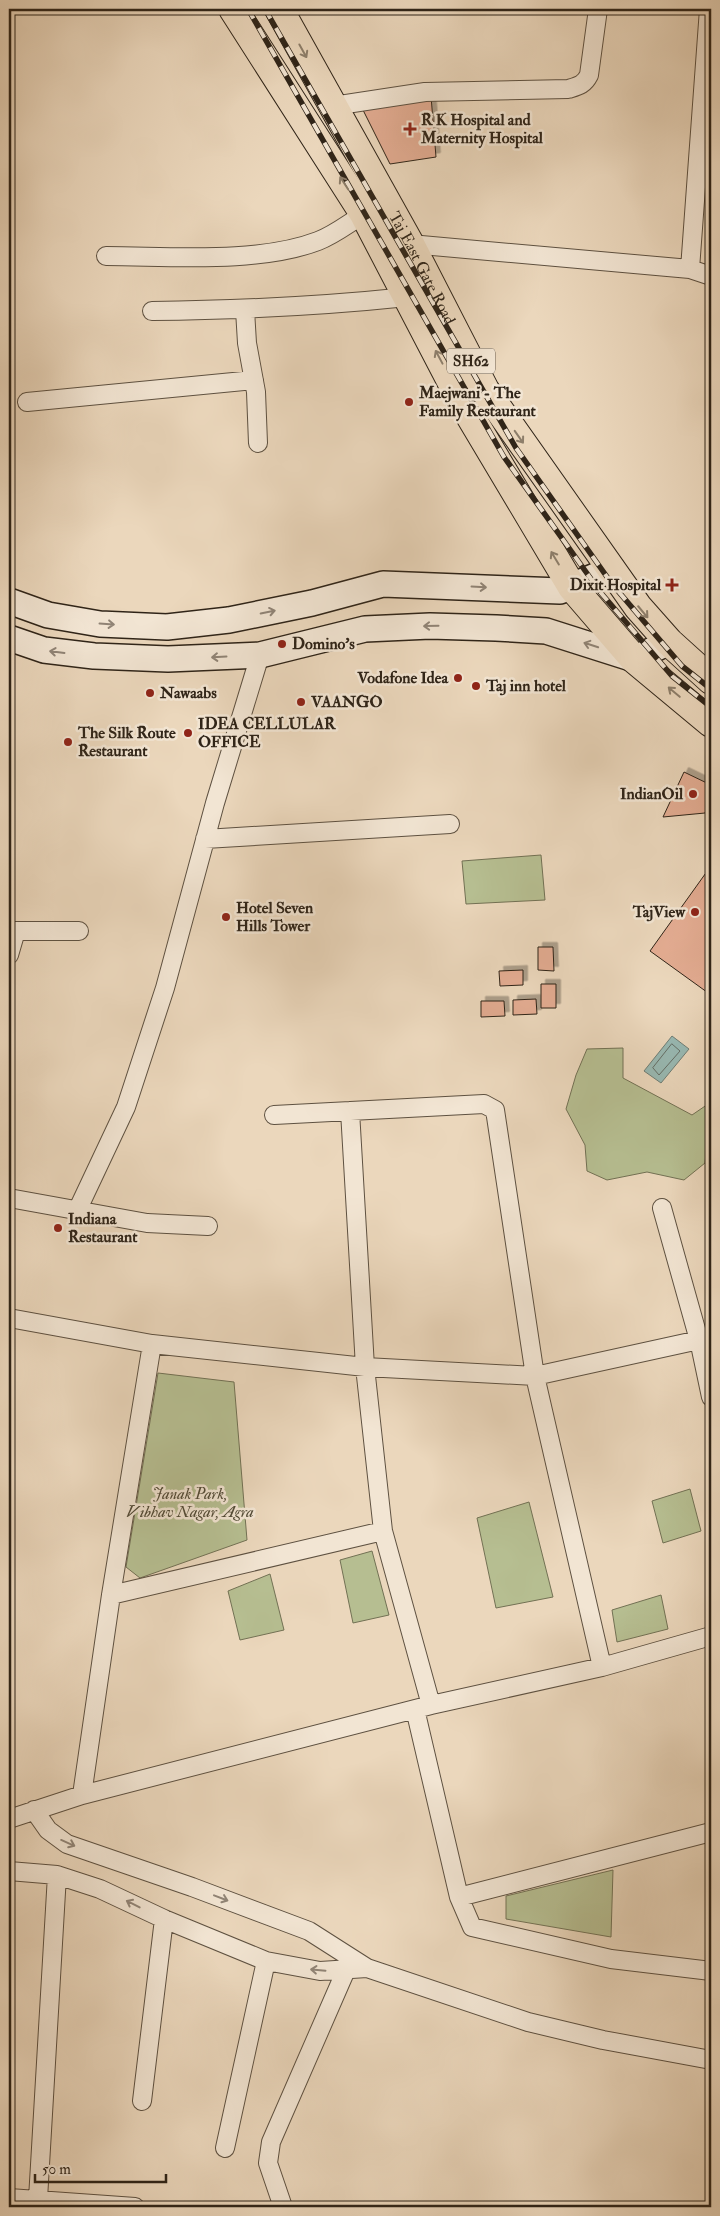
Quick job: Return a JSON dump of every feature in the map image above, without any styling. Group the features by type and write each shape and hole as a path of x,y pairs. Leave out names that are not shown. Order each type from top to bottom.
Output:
{"main road":[{"name":"SH62","path":"233,9 364,214 463,404 572,588 634,659 711,722"},
{"name":"Taj East Gate Road","path":"279,9 410,244 485,390 638,607 669,642 711,680"},
{"path":"9,600 48,614 100,624 166,627 229,620 312,603 383,584 560,590 572,588 612,569"},
{"path":"9,638 44,650 94,656 168,660 260,655 365,630 430,626 546,631 634,659 669,642"}],"street":[{"path":"333,106 425,92 568,90 579,86 586,82 589,75 598,9"},
{"path":"690,269 708,48 709,9"},
{"path":"106,256 208,256 282,252 319,240 364,214"},
{"path":"386,256 410,244 690,269 711,276"},
{"path":"152,311 245,310 330,305 407,297"},
{"path":"245,310 247,343 254,380 258,443"},
{"path":"27,402 254,380"},
{"path":"77,1211 126,1107 165,988 205,839 260,655"},
{"path":"205,839 450,824"},
{"path":"9,955 12,931 79,931"},
{"path":"274,1115 484,1104 495,1110 535,1376 602,1667"},
{"path":"350,1111 365,1367 383,1531 423,1707 459,1897 469,1924 476,1929 611,1959 711,1971"},
{"path":"9,1198 147,1223 208,1226"},
{"path":"662,1208 705,1339 711,1397"},
{"path":"9,1318 152,1344 365,1367 535,1376 705,1339"},
{"path":"82,1795 111,1596 152,1344"},
{"path":"111,1596 383,1531"},
{"path":"9,1819 82,1795 423,1707 602,1667 711,1636"},
{"path":"34,1810 48,1830 67,1844 192,1887 309,1931 367,1968 528,2022 603,2040 711,2060"},
{"path":"459,1897 711,1832"},
{"path":"9,1872 57,1875 115,1895 164,1919 266,1961 320,1972 367,1968"},
{"path":"38,2199 57,1875"},
{"path":"142,2101 164,1919"},
{"path":"225,2148 266,1961"},
{"path":"283,2207 268,2163 269,2150 346,1970"},
{"path":"9,2198 135,2207"}],"green space":[{"path":"541,855 545,900 466,904 462,861"},
{"path":"623,1048 623,1078 692,1115 711,1102 705,1163 684,1180 647,1172 607,1180 587,1171 585,1145 566,1109 576,1075 587,1049"},
{"name":"Janak Park, Vibhav Nagar, Agra","path":"158,1373 234,1382 247,1540 140,1578 126,1567"},
{"path":"690,1489 701,1531 663,1543 652,1501"},
{"path":"529,1502 553,1597 496,1608 477,1518"},
{"path":"372,1551 389,1615 353,1623 340,1560"},
{"path":"270,1574 284,1630 240,1640 228,1591"},
{"path":"661,1595 668,1629 617,1642 612,1610"},
{"path":"613,1870 611,1937 506,1919 506,1896"}],"water":[{"path":"672,1036 689,1049 661,1083 644,1071"}],"building":[{"path":"431,96 436,157 390,164 360,104"},
{"name":"IndianOil","path":"684,772 711,785 711,802 705,813 663,817"},
{"name":"TajView","path":"708,870 711,872 711,995 650,951"},
{"path":"538,947 553,947 554,971 538,970"},
{"path":"523,970 523,985 500,986 499,971"},
{"path":"541,984 556,984 556,1008 541,1008"},
{"path":"536,999 537,1014 513,1015 513,1000"},
{"path":"481,1001 504,1001 505,1016 481,1017"}],"railway":[{"path":"248,9 504,457 601,593 672,676 711,707"},
{"path":"265,9 516,448 612,584 682,666 711,689"}],"place":[{"name":"R K Hospital and Maternity Hospital","path":"410,129"},
{"name":"Maejwani - The Family Restaurant","path":"409,402"},
{"name":"Dixit Hospital","path":"672,585"},
{"name":"Domino's","path":"282,644"},
{"name":"Vodafone Idea","path":"458,678"},
{"name":"Taj inn hotel","path":"476,686"},
{"name":"Nawaabs","path":"150,693"},
{"name":"VAANGO","path":"301,702"},
{"name":"IDEA CELLULAR OFFICE","path":"188,733"},
{"name":"The Silk Route Restaurant","path":"68,742"},
{"name":"IndianOil","path":"693,794"},
{"name":"TajView","path":"695,912"},
{"name":"Hotel Seven Hills Tower","path":"226,917"},
{"name":"Indiana Restaurant","path":"58,1228"}]}
